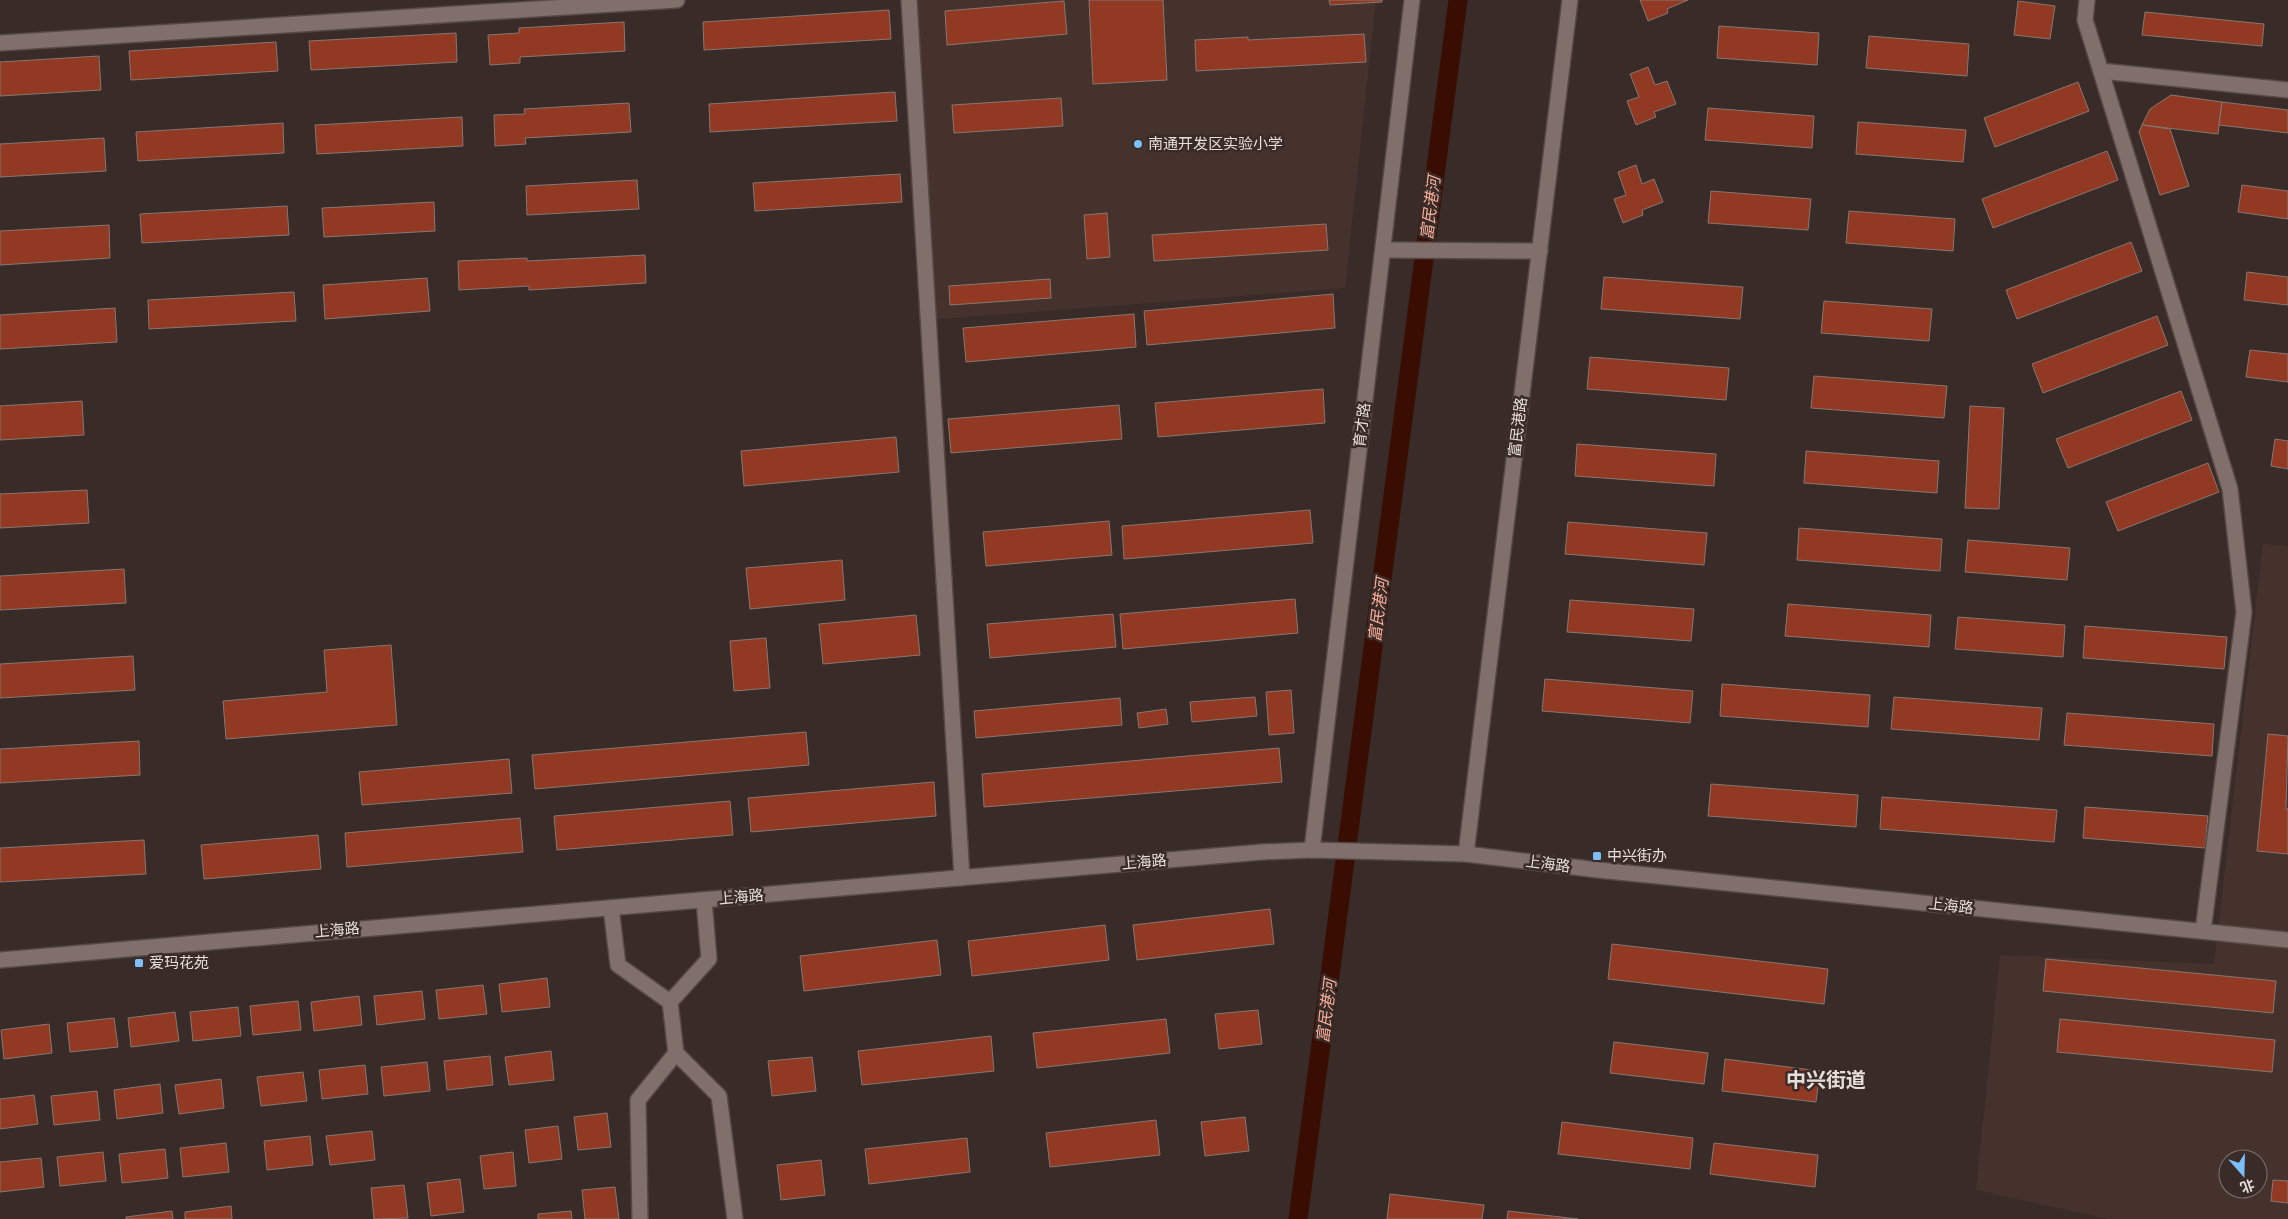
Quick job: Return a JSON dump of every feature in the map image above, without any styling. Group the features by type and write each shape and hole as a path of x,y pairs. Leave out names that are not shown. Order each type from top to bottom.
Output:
{"street":[{"path":"0,43 606,2 677,0"},
{"path":"909,0 962,878"},
{"name":"育才路","path":"1313,850 1412,0"},
{"name":"富民港路","path":"1466,854 1570,0"},
{"path":"2087,0 2085,20 2230,489 2244,612 2203,932"},
{"path":"2101,71 2288,90"},
{"path":"1384,250 1540,251"},
{"name":"上海路","path":"0,960 187,942 1262,852 1313,850 1466,854 1607,871 2288,940"},
{"path":"670,1002 709,959 704,900"},
{"path":"610,908 618,965 670,1002 676,1053 719,1096 735,1219"},
{"path":"640,1219 638,1100 676,1053"}],"shaded area":[{"name":"南通开发区实验小学","path":"905,0 1376,0 1345,288 926,320"},
{"path":"2263,544 2288,546 2288,1219 2109,1219 1976,1190 2000,955 2214,964"}],"building":[{"path":"1089,0 1163,0 1167,80 1093,84"},
{"path":"1329,0 1382,0 1382,2 1330,5"},
{"path":"1640,0 1688,0 1667,9 1668,13 1648,21"},
{"path":"1064,1 1067,34 947,45 945,11"},
{"path":"2018,1 2055,6 2050,39 2014,35"},
{"path":"889,10 891,39 704,50 703,22"},
{"path":"2145,12 2264,24 2262,46 2142,35"},
{"path":"624,22 625,51 520,57 520,63 490,65 488,35 519,33 519,28"},
{"path":"1719,26 1819,33 1817,65 1717,58"},
{"path":"456,33 457,62 311,70 309,41"},
{"path":"1364,34 1366,62 1196,71 1195,40 1248,37 1248,40"},
{"path":"1869,36 1969,44 1967,76 1866,68"},
{"path":"276,42 278,71 131,80 129,51"},
{"path":"99,56 101,90 0,96 0,62"},
{"path":"1648,67 1655,85 1667,81 1676,104 1654,112 1656,117 1636,125 1627,101 1639,97 1630,74"},
{"path":"2078,82 2089,111 1995,147 1984,118"},
{"path":"895,92 897,121 710,132 709,104"},
{"path":"2171,95 2222,102 2218,134 2142,125 2150,109"},
{"path":"1061,98 1063,126 954,133 952,105"},
{"path":"2222,102 2288,110 2288,133 2219,125"},
{"path":"629,103 631,132 525,138 526,144 495,146 494,115 525,114 524,109"},
{"path":"1708,108 1814,116 1812,148 1705,140"},
{"path":"462,117 463,146 317,154 315,125"},
{"path":"1858,122 1966,130 1963,162 1856,154"},
{"path":"283,123 284,153 138,161 136,132"},
{"path":"2142,125 2170,129 2189,186 2160,195 2139,132"},
{"path":"104,138 106,171 0,177 0,144"},
{"path":"2107,151 2118,180 1993,228 1982,199"},
{"path":"1636,165 1642,184 1654,179 1663,202 1642,210 1643,215 1623,223 1614,199 1626,195 1618,172"},
{"path":"900,174 902,202 755,211 753,183"},
{"path":"637,180 639,209 527,215 526,186"},
{"path":"2242,185 2288,191 2288,219 2238,212"},
{"path":"1711,191 1811,199 1808,230 1708,223"},
{"path":"434,202 435,231 324,237 322,208"},
{"path":"287,206 289,235 142,243 140,214"},
{"path":"1849,211 1955,219 1953,251 1846,243"},
{"path":"1107,213 1110,257 1087,259 1084,215"},
{"path":"1326,224 1328,250 1154,261 1152,235"},
{"path":"109,225 110,258 0,265 0,231"},
{"path":"2131,242 2142,271 2017,319 2006,290"},
{"path":"645,255 646,283 529,290 529,286 459,290 458,261 527,258 527,261"},
{"path":"2247,272 2288,277 2288,305 2244,300"},
{"path":"1604,277 1743,287 1740,319 1601,309"},
{"path":"427,278 430,311 325,319 323,285"},
{"path":"1050,279 1051,298 950,305 949,286"},
{"path":"294,292 296,321 149,329 148,300"},
{"path":"1333,294 1335,328 1147,345 1144,311"},
{"path":"1824,301 1932,309 1929,341 1821,333"},
{"path":"115,308 117,342 0,349 0,315"},
{"path":"1134,314 1136,347 966,362 963,328"},
{"path":"2157,316 2168,345 2043,393 2032,364"},
{"path":"2250,350 2288,354 2288,382 2246,377"},
{"path":"1590,357 1729,368 1726,400 1587,389"},
{"path":"1814,376 1947,386 1944,418 1811,408"},
{"path":"1323,389 1325,423 1158,437 1155,403"},
{"path":"2181,391 2192,420 2068,468 2056,439"},
{"path":"82,401 84,435 0,440 0,406"},
{"path":"1119,405 1122,439 951,453 948,419"},
{"path":"1970,406 2004,408 1999,509 1965,508"},
{"path":"896,437 899,472 744,486 741,451"},
{"path":"2275,439 2288,441 2288,469 2271,466"},
{"path":"1577,444 1716,454 1714,486 1575,476"},
{"path":"1806,451 1939,461 1937,493 1804,483"},
{"path":"2208,463 2219,492 2118,531 2106,502"},
{"path":"87,490 89,523 0,528 0,494"},
{"path":"1310,510 1313,543 1124,559 1122,526"},
{"path":"1109,521 1112,555 986,566 983,532"},
{"path":"1568,522 1707,533 1704,565 1565,554"},
{"path":"1799,528 1942,539 1940,571 1797,560"},
{"path":"1968,540 2070,548 2067,580 1965,572"},
{"path":"842,560 845,600 750,609 746,568"},
{"path":"124,569 126,603 0,610 0,576"},
{"path":"1295,599 1298,633 1123,649 1120,614"},
{"path":"1570,600 1694,609 1691,641 1567,632"},
{"path":"1788,604 1931,615 1929,647 1785,636"},
{"path":"1113,614 1116,647 990,658 987,624"},
{"path":"916,615 920,655 823,664 819,624"},
{"path":"1958,617 2065,625 2063,657 1955,649"},
{"path":"2085,626 2227,637 2224,669 2083,658"},
{"path":"766,638 770,688 734,691 730,641"},
{"path":"391,645 397,725 226,739 223,701 327,692 324,650"},
{"path":"133,656 135,690 0,698 0,664"},
{"path":"1545,679 1693,691 1690,723 1542,711"},
{"path":"1722,684 1870,695 1868,727 1720,716"},
{"path":"1291,690 1294,733 1269,735 1266,692"},
{"path":"1255,697 1257,716 1192,722 1190,702"},
{"path":"1894,697 2042,708 2039,740 1891,729"},
{"path":"1120,698 1122,725 976,738 974,711"},
{"path":"1166,709 1168,724 1139,728 1137,713"},
{"path":"2067,713 2214,724 2212,756 2064,745"},
{"path":"806,732 809,765 535,789 532,755"},
{"path":"2268,734 2288,736 2286,809 2288,809 2288,854 2257,851"},
{"path":"139,741 140,775 0,783 0,749"},
{"path":"1279,748 1282,782 984,807 982,774"},
{"path":"509,759 512,793 362,805 359,772"},
{"path":"934,782 936,816 751,832 748,798"},
{"path":"1711,784 1858,795 1856,827 1708,816"},
{"path":"1882,797 2057,810 2054,842 1880,829"},
{"path":"730,801 733,835 557,850 554,816"},
{"path":"2085,807 2208,816 2205,848 2083,838"},
{"path":"520,818 523,852 347,867 345,833"},
{"path":"318,835 321,869 204,879 201,845"},
{"path":"144,840 146,874 0,882 0,848"},
{"path":"1270,909 1274,944 1137,960 1133,925"},
{"path":"1105,925 1109,960 972,976 968,941"},
{"path":"937,940 941,975 804,991 800,956"},
{"path":"1612,944 1828,969 1824,1004 1608,979"},
{"path":"2046,959 2276,981 2273,1013 2043,991"},
{"path":"547,978 550,1007 502,1012 499,984"},
{"path":"483,985 487,1014 439,1019 436,990"},
{"path":"422,991 425,1019 377,1025 374,996"},
{"path":"359,996 362,1025 314,1031 311,1002"},
{"path":"298,1001 301,1030 253,1035 250,1006"},
{"path":"238,1007 241,1036 193,1041 190,1012"},
{"path":"1258,1010 1262,1044 1219,1049 1215,1014"},
{"path":"175,1012 179,1041 131,1047 128,1018"},
{"path":"114,1018 118,1047 70,1052 67,1023"},
{"path":"1166,1019 1170,1053 1037,1068 1033,1033"},
{"path":"2060,1019 2275,1040 2272,1072 2057,1052"},
{"path":"49,1024 52,1053 4,1059 1,1030"},
{"path":"991,1036 994,1071 862,1085 858,1051"},
{"path":"1614,1042 1708,1053 1704,1084 1610,1073"},
{"path":"551,1051 554,1080 509,1085 505,1057"},
{"path":"490,1056 493,1085 447,1090 444,1061"},
{"path":"812,1057 816,1091 772,1096 768,1061"},
{"path":"1725,1059 1820,1071 1816,1102 1722,1091"},
{"path":"427,1062 430,1091 384,1096 381,1067"},
{"path":"365,1065 368,1094 322,1099 319,1070"},
{"path":"303,1072 307,1101 261,1106 257,1077"},
{"path":"221,1079 224,1108 179,1114 175,1085"},
{"path":"160,1084 163,1113 117,1119 114,1090"},
{"path":"97,1091 100,1120 54,1125 51,1096"},
{"path":"34,1095 38,1124 0,1129 0,1099"},
{"path":"607,1113 611,1147 578,1150 574,1117"},
{"path":"1245,1117 1249,1151 1205,1156 1201,1122"},
{"path":"1156,1120 1160,1155 1050,1167 1046,1133"},
{"path":"1562,1122 1693,1138 1690,1169 1558,1154"},
{"path":"558,1126 562,1159 529,1163 525,1130"},
{"path":"372,1131 375,1160 330,1165 326,1136"},
{"path":"310,1136 313,1165 267,1170 264,1141"},
{"path":"967,1138 970,1172 869,1184 865,1149"},
{"path":"226,1143 229,1172 183,1177 180,1148"},
{"path":"1714,1143 1818,1155 1815,1187 1710,1174"},
{"path":"165,1149 168,1178 122,1183 119,1154"},
{"path":"103,1152 106,1181 60,1186 57,1157"},
{"path":"513,1152 516,1186 484,1189 480,1156"},
{"path":"41,1158 44,1187 0,1192 0,1162"},
{"path":"821,1160 825,1195 781,1200 777,1165"},
{"path":"460,1179 464,1212 431,1216 427,1183"},
{"path":"2273,1180 2288,1181 2288,1203 2271,1201"},
{"path":"404,1185 408,1218 374,1219 371,1188"},
{"path":"615,1187 619,1219 585,1219 582,1190"},
{"path":"1390,1194 1484,1205 1482,1219 1387,1219"},
{"path":"231,1206 232,1219 185,1219 185,1212"},
{"path":"172,1211 173,1219 126,1219 126,1217"},
{"path":"571,1211 572,1219 538,1219 538,1214"},
{"path":"1508,1211 1578,1219 1507,1219"}],"waterway":[{"name":"富民港河","path":"1298,1219 1458,0"}],"place":[{"name":"南通开发区实验小学","path":"1138,144"},
{"name":"中兴街办","path":"1597,856"},
{"name":"爱玛花苑","path":"139,963"}],"district":[{"name":"中兴街道","path":"1826,1080"}]}
